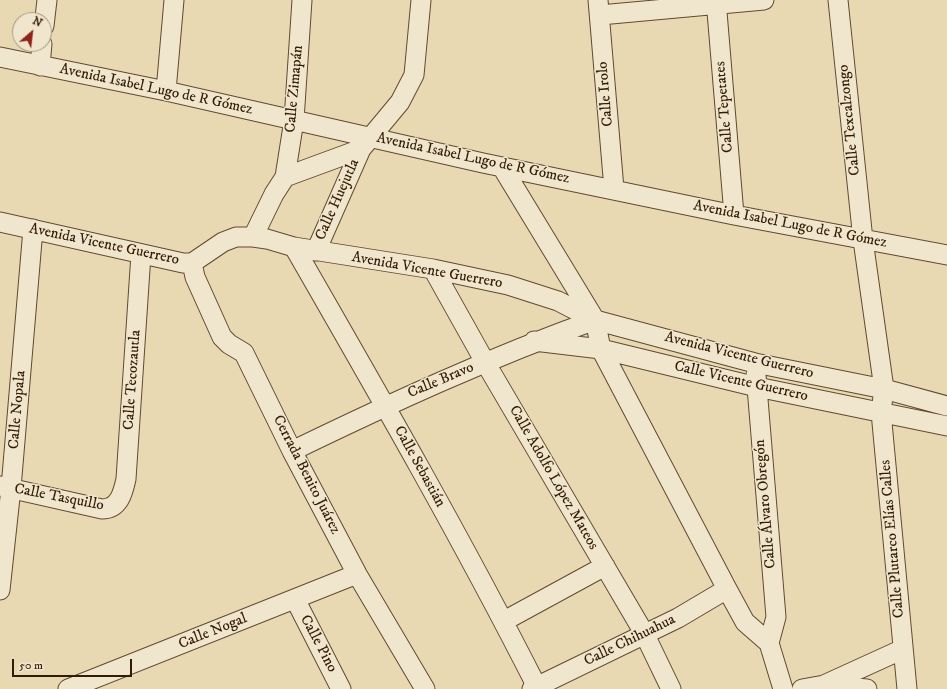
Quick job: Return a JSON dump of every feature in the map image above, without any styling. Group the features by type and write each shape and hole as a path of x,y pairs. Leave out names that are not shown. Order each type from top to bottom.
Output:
{"street":[{"path":"46,12 47,0"},
{"path":"166,90 174,0"},
{"name":"Calle Zimapán","path":"286,177 294,120 302,0"},
{"name":"Calle Huejutla","path":"316,251 366,143 400,102 414,75 421,0"},
{"path":"599,7 764,0"},
{"name":"Calle Texcalzongo","path":"838,0 863,240 884,389"},
{"name":"Calle Tepetates","path":"716,3 734,215"},
{"name":"Calle Irolo","path":"599,7 614,189"},
{"path":"40,66 41,52"},
{"name":"Avenida Isabel Lugo de R Gómez","path":"0,57 166,90 294,120 366,143 502,167 734,215 947,255"},
{"name":"Calle Huejutla","path":"286,177 366,143"},
{"path":"502,167 595,320 601,348 726,589 745,622 769,643 783,689"},
{"path":"253,237 274,194 286,177"},
{"name":"Avenida Vicente Guerrero","path":"0,222 173,262 192,263 223,242 236,237 253,237 316,251 434,269 508,285 558,301 595,320 755,363 884,389 947,406"},
{"name":"Calle Nopala","path":"0,590 5,487 33,229"},
{"name":"Calle Sebastián","path":"294,247 385,406 504,622 536,688"},
{"name":"Calle Tecozautla","path":"116,504 122,495 126,479 141,254"},
{"name":"Cerrada Benito Juárez","path":"192,263 195,277 222,337 229,344 244,353 292,451 358,574 425,689"},
{"name":"Calle Adolfo López Mateos","path":"434,269 485,362 644,633 671,689"},
{"name":"Calle Bravo","path":"292,451 385,406 485,362 534,341 595,320"},
{"name":"Calle Vicente Guerrero","path":"534,341 601,348 757,387 947,426"},
{"name":"Calle Álvaro Obregón","path":"755,363 776,617 769,643"},
{"name":"Calle Plutarco Elías Calles","path":"884,389 882,412 907,689"},
{"name":"Calle Tasquillo","path":"5,487 102,509 109,509 116,504"},
{"path":"504,622 605,566"},
{"name":"Calle Nogal","path":"68,689 358,574"},
{"name":"Calle Chihuahua","path":"536,688 644,633 678,618 726,589"},
{"name":"Calle Pino","path":"295,599 342,689"},
{"path":"802,689 824,685 903,649"},
{"path":"824,685 868,689"}]}
